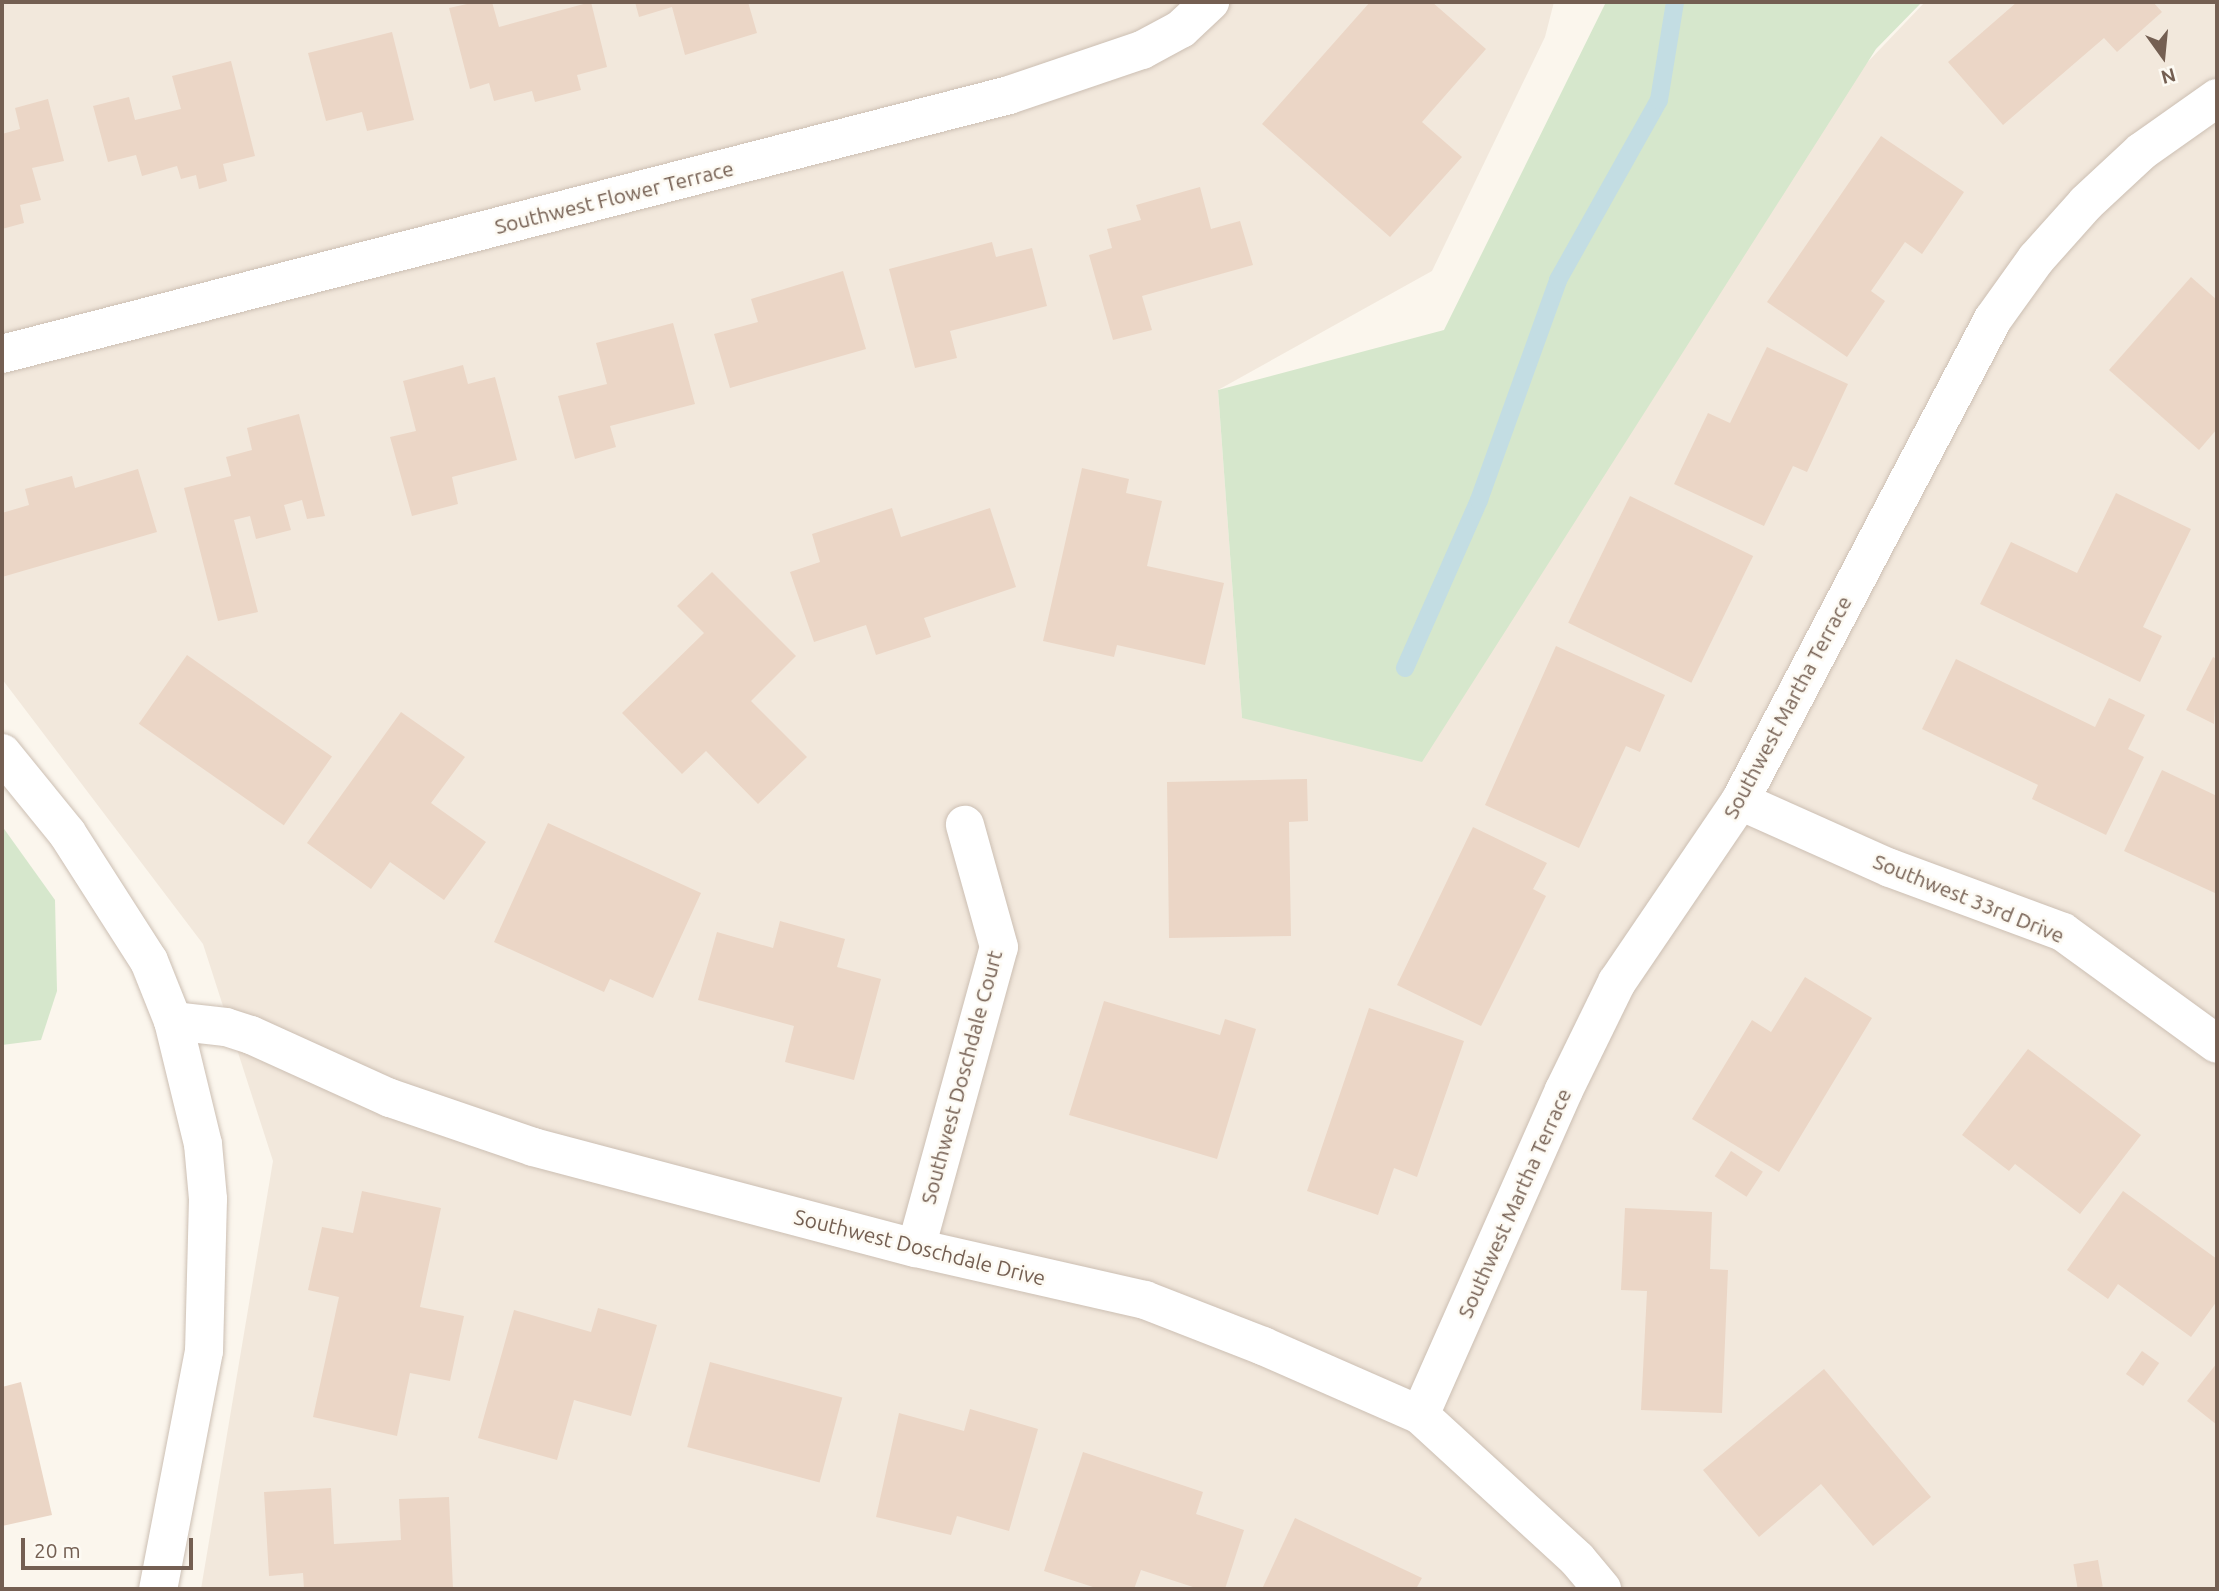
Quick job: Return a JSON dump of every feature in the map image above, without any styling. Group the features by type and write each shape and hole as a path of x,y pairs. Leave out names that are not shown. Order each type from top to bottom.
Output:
{"street":[{"name":"Southwest Flower Terrace","path":"2,354 1009,95 1142,50 1181,29 1210,2"},
{"name":"Southwest Martha Terrace","path":"1420,1415 1564,1090 1617,982 1740,801 1993,319 2036,258 2086,203 2142,151 2217,98"},
{"path":"2,753 67,833 119,908 149,961 173,1021 202,1144 208,1199 204,1351 158,1589"},
{"name":"Southwest 33rd Drive","path":"1740,801 1890,867 2063,932 2217,1044"},
{"name":"Southwest Doschdale Court","path":"916,1248 999,947 965,825"},
{"name":"Southwest Doschdale Drive","path":"173,1021 226,1027 251,1035 390,1098 533,1147 916,1248 1145,1300 1420,1415 1577,1559 1602,1589"}],"shaded area":[{"path":"2,2 1554,2 1545,37 1432,271 1218,390 1242,718 1925,2 2217,2 2217,1589 201,1589 273,1161 203,944 2,679"}],"green space":[{"path":"1606,2 1922,2 1876,49 1422,762 1242,718 1218,390 1444,330"},
{"path":"2,826 55,900 57,991 41,1040 2,1045"}],"building":[{"path":"476,2 492,2 499,27 591,2 607,67 577,75 581,90 535,102 532,91 494,101 489,83 470,89 449,8"},
{"path":"635,2 748,2 757,33 685,55 672,7 639,17"},
{"path":"1370,2 1432,2 1486,49 1422,122 1462,157 1390,237 1262,124"},
{"path":"2017,2 2153,2 2162,12 2117,52 2104,38 2003,125 1948,62"},
{"path":"392,32 414,120 367,131 362,112 326,121 308,53"},
{"path":"231,61 255,156 223,164 227,181 199,189 196,175 181,179 177,166 142,176 136,155 108,162 93,106 129,97 135,120 181,109 172,76"},
{"path":"48,99 64,161 32,168 41,200 20,205 24,223 2,229 2,134 20,129 15,108"},
{"path":"1881,136 1964,192 1922,254 1905,242 1871,291 1885,301 1847,357 1767,302"},
{"path":"1200,187 1211,229 1240,221 1253,265 1142,296 1152,330 1113,340 1089,255 1112,248 1107,229 1141,220 1136,205"},
{"path":"992,242 996,257 1032,248 1047,306 950,331 957,358 915,368 889,269"},
{"path":"843,271 866,349 730,388 714,334 758,322 751,299"},
{"path":"2191,277 2217,300 2217,429 2199,450 2109,370"},
{"path":"673,323 695,404 610,426 616,447 575,459 558,396 607,384 596,343"},
{"path":"1767,347 1848,384 1807,472 1793,466 1764,526 1674,484 1708,413 1730,423"},
{"path":"463,365 468,384 495,377 517,460 452,477 458,504 412,516 390,437 416,431 403,381"},
{"path":"299,414 325,516 307,519 302,500 284,505 291,530 256,539 250,516 234,520 258,612 218,621 184,488 231,476 226,457 252,450 247,428"},
{"path":"1082,468 1129,479 1126,493 1162,501 1147,566 1224,583 1205,665 1117,645 1114,657 1043,641"},
{"path":"138,469 157,532 2,577 2,513 29,505 25,489 72,476 75,488"},
{"path":"2116,493 2191,529 2143,627 2162,636 2140,682 1980,604 2011,542 2077,573"},
{"path":"1630,496 1753,556 1691,683 1568,623"},
{"path":"892,508 901,537 990,508 1016,587 924,618 931,637 876,655 866,625 814,642 790,572 820,562 812,534"},
{"path":"712,572 796,656 751,701 807,757 758,804 706,751 682,774 622,713 704,633 677,606"},
{"path":"1556,646 1665,695 1640,752 1626,746 1579,848 1485,805"},
{"path":"187,655 332,757 284,825 139,724"},
{"path":"2213,657 2217,659 2214,724 2186,710"},
{"path":"1956,659 2095,727 2109,698 2145,715 2128,749 2144,757 2106,835 2032,799 2038,785 1922,729"},
{"path":"401,712 465,757 431,803 486,842 444,900 390,862 371,889 307,843"},
{"path":"2162,770 2217,796 2217,894 2124,851"},
{"path":"1307,779 1308,821 1289,822 1291,936 1169,938 1167,782"},
{"path":"548,823 701,893 653,998 610,979 604,992 494,942"},
{"path":"1473,827 1547,863 1533,889 1546,896 1481,1026 1397,985"},
{"path":"780,921 845,939 837,967 881,979 854,1080 785,1062 794,1026 698,1000 717,932 773,948"},
{"path":"1805,977 1872,1018 1779,1172 1692,1119 1752,1020 1771,1032"},
{"path":"1104,1001 1220,1035 1225,1019 1256,1029 1217,1159 1069,1115"},
{"path":"1369,1008 1464,1041 1417,1177 1394,1168 1378,1215 1307,1191"},
{"path":"2028,1049 2141,1135 2080,1214 2015,1164 2009,1171 1962,1135"},
{"path":"1731,1151 1763,1172 1747,1197 1715,1176"},
{"path":"362,1191 441,1208 420,1307 464,1316 450,1381 410,1373 397,1436 313,1417 339,1297 308,1290 322,1227 353,1233"},
{"path":"2123,1191 2217,1259 2217,1301 2191,1337 2118,1284 2108,1299 2067,1270"},
{"path":"1625,1208 1712,1212 1710,1269 1728,1270 1722,1413 1641,1410 1647,1291 1621,1290"},
{"path":"598,1308 657,1325 631,1416 574,1400 557,1460 478,1438 514,1310 591,1332"},
{"path":"2142,1351 2159,1363 2143,1386 2126,1374"},
{"path":"710,1362 842,1397 820,1482 687,1447"},
{"path":"2217,1363 2217,1425 2187,1401"},
{"path":"1824,1369 1931,1497 1873,1546 1821,1484 1759,1537 1703,1470"},
{"path":"21,1382 52,1515 2,1526 2,1387"},
{"path":"970,1409 1038,1429 1009,1531 957,1516 951,1535 876,1517 899,1413 964,1431"},
{"path":"1083,1452 1203,1492 1196,1514 1244,1530 1225,1589 1199,1589 1141,1570 1134,1589 1099,1589 1044,1571"},
{"path":"331,1488 334,1544 401,1540 399,1499 449,1497 453,1589 304,1589 303,1573 269,1576 264,1492"},
{"path":"1295,1518 1422,1578 1416,1589 1262,1589"},
{"path":"2098,1560 2103,1587 2078,1589 2073,1564"}],"waterway":[{"path":"1405,668 1479,500 1558,280 1659,100 1675,2"}]}
